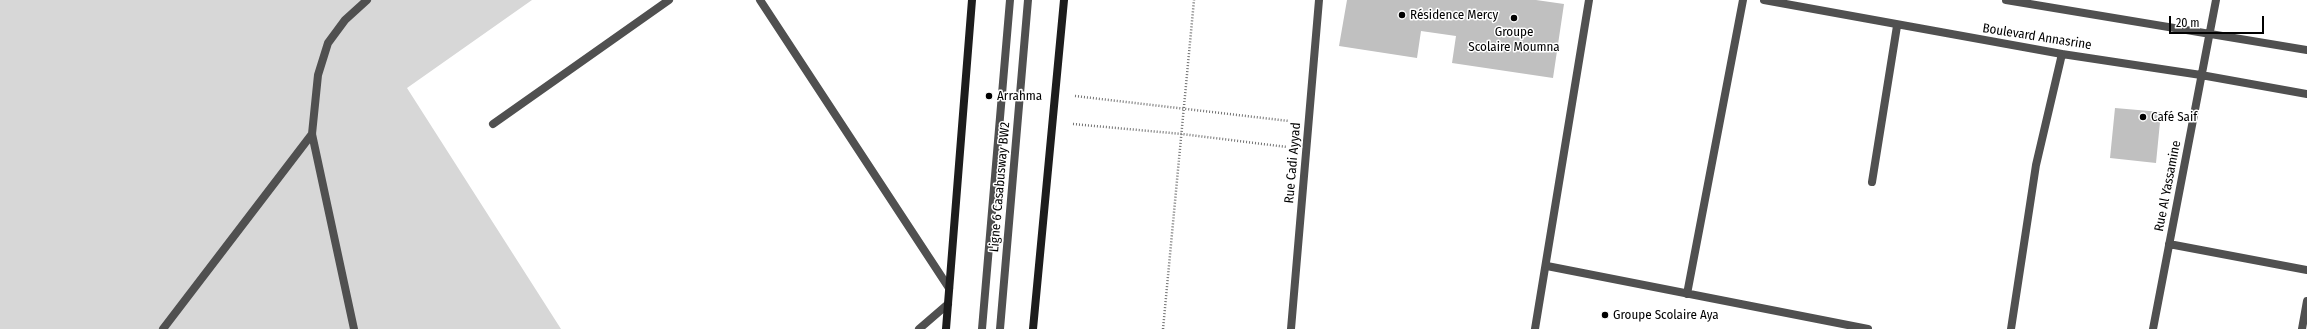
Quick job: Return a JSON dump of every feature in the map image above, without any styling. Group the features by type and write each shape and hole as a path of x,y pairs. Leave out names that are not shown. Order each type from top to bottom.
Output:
{"main road":[{"path":"946,329 972,0"},
{"path":"1033,329 1064,0"}],"street":[{"path":"354,329 312,134 318,75 328,43 344,20 367,0"},
{"path":"493,124 669,0"},
{"path":"760,0 950,288"},
{"name":"Ligne 6 Casabusway BW2","path":"982,329 1010,0"},
{"name":"Ligne 6 Casabusway BW2","path":"1000,329 1028,0"},
{"name":"Rue Cadi Ayyad","path":"1291,329 1319,0"},
{"path":"1535,329 1547,266 1589,0"},
{"path":"1687,294 1743,0"},
{"name":"Boulevard Annasrine","path":"1764,0 1897,26 2062,54 2201,75 2307,94"},
{"path":"2006,0 2307,50"},
{"name":"Rue Al Yassamine","path":"2153,329 2216,0"},
{"path":"1872,182 1897,26"},
{"path":"2011,329 2036,164 2062,54"},
{"path":"163,329 312,134"},
{"path":"2169,244 2307,270"},
{"path":"1547,266 1844,327 1868,329"},
{"path":"2302,329 2307,301"},
{"path":"919,329 948,304"}],"path":[{"path":"1163,329 1194,0"},
{"path":"1055,94 1309,124"},
{"path":"1053,122 1182,134 1306,150"}],"shaded area":[{"path":"0,0 532,0 407,88 561,329 0,329"}],"building":[{"path":"1347,0 1536,0 1564,4 1553,78 1452,63 1456,36 1421,31 1417,58 1339,46"},
{"path":"2115,108 2161,112 2156,163 2110,158"}],"place":[{"name":"Résidence Mercy","path":"1402,15"},
{"name":"Groupe Scolaire Moumna","path":"1514,18"},
{"name":"Arrahma","path":"989,96"},
{"name":"Café Saif","path":"2143,117"},
{"name":"Groupe Scolaire Aya","path":"1605,315"}]}
